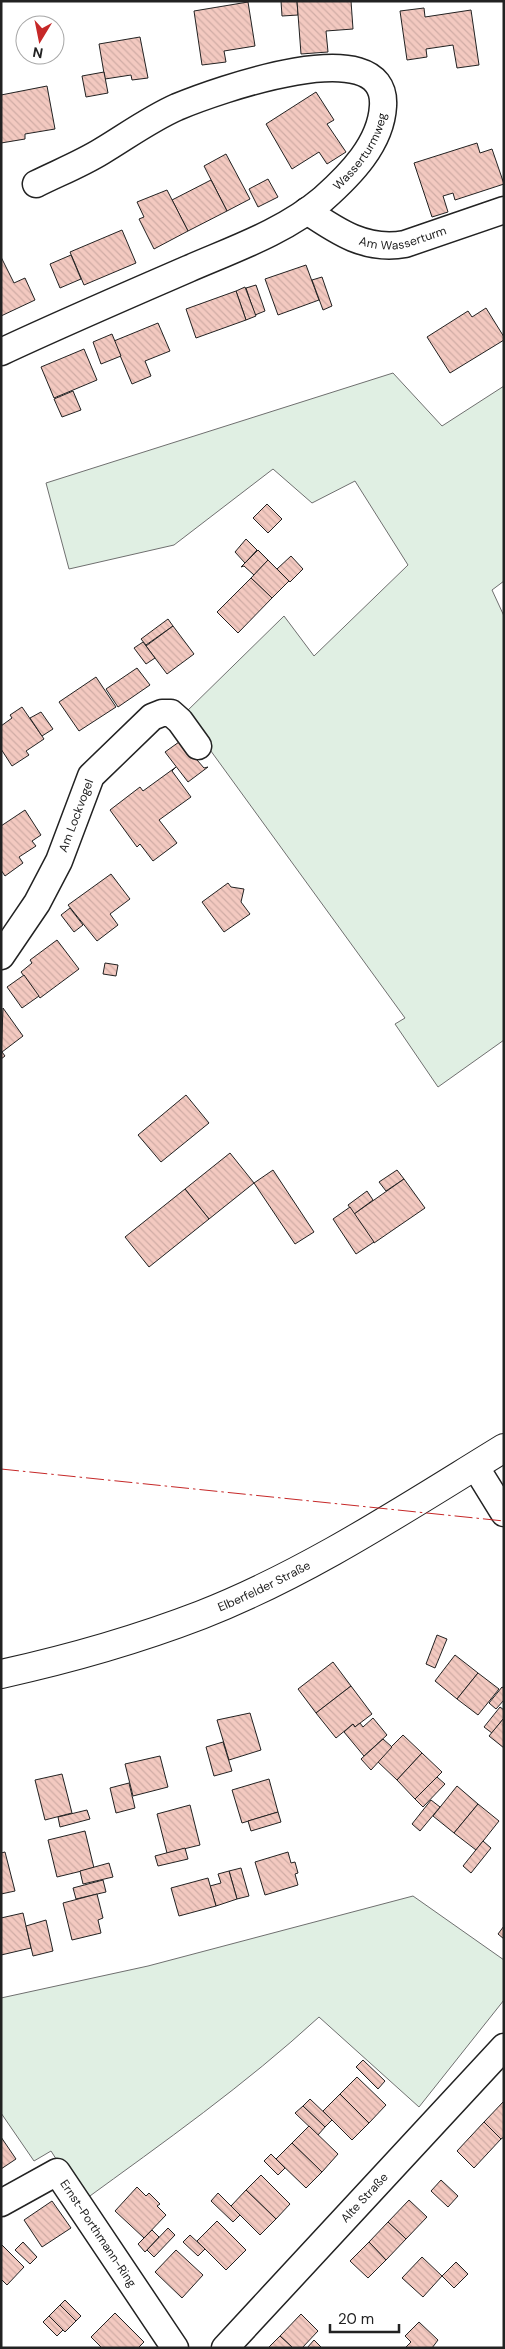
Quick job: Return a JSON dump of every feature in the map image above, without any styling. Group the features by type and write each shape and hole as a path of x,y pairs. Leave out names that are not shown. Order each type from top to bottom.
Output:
{"main road":[{"name":"Elberfelder Straße","path":"1,1674 132,1640 245,1596 323,1556 504,1448"}],"street":[{"name":"Wasserturmweg","path":"1,352 55,326 269,234 307,211 344,177 364,155 376,135 381,121 384,95 380,84 372,77 357,71 330,68 286,73 218,91 175,108 100,152 36,184"},
{"name":"Am Wasserturm","path":"307,211 340,233 361,242 392,247 406,244 504,210"},
{"name":"Am Lockvogel","path":"1,956 37,903 60,861 91,776 152,717 162,713 171,713 180,721 198,746"},
{"path":"475,1466 504,1513"},
{"name":"Alte Straße","path":"225,2348 504,2047"},
{"name":"Ernst-Porthmann-Ring","path":"1,2203 58,2172 174,2348"}],"green space":[{"path":"393,373 442,426 504,386 504,581 492,590 504,616 504,1040 438,1087 395,1024 405,1018 184,714 284,616 314,656 408,565 355,481 312,503 273,469 174,545 69,569 46,483"},
{"path":"413,1896 504,1960 504,2000 419,2107 319,2017 233,2090 83,2201 51,2151 34,2161 1,2113 1,1998 148,1966"}],"building":[{"path":"281,1 297,1 298,15 282,16"},
{"path":"297,1 351,1 353,29 326,31 328,52 301,54"},
{"path":"248,2 255,46 224,51 226,62 202,65 194,11"},
{"path":"424,8 425,17 471,10 479,65 457,68 453,45 426,49 427,57 407,60 400,11"},
{"path":"140,37 148,78 132,80 131,75 105,79 99,44"},
{"path":"104,72 108,93 86,97 82,76"},
{"path":"47,86 55,129 25,134 25,139 1,143 1,95"},
{"path":"316,92 334,120 327,124 346,152 327,164 319,152 292,169 266,124"},
{"path":"477,143 480,153 492,149 504,184 455,200 453,193 443,196 448,212 432,217 414,163"},
{"path":"226,154 250,199 227,211 204,166"},
{"path":"268,179 278,197 258,207 249,189"},
{"path":"211,180 227,211 188,231 172,200"},
{"path":"167,190 188,231 154,249 139,219 144,217 137,202"},
{"path":"122,230 136,263 84,285 70,252"},
{"path":"71,255 81,279 60,288 50,264"},
{"path":"1,257 14,283 25,278 35,300 1,316"},
{"path":"306,265 319,300 278,315 265,279"},
{"path":"322,277 332,306 323,310 312,280"},
{"path":"256,285 265,311 255,315 246,288"},
{"path":"245,287 256,316 246,320 236,291"},
{"path":"236,291 246,320 196,338 186,309"},
{"path":"486,308 504,340 450,373 427,337 468,311 472,317"},
{"path":"158,323 170,351 145,361 151,376 132,384 114,341"},
{"path":"112,334 121,356 101,364 93,342"},
{"path":"84,349 97,380 54,398 41,367"},
{"path":"73,391 81,410 62,417 54,399"},
{"path":"267,504 282,519 268,533 253,518"},
{"path":"246,539 257,550 245,563 235,552"},
{"path":"258,550 268,560 254,575 244,566 241,567"},
{"path":"291,556 303,569 290,582 277,569"},
{"path":"268,560 289,581 272,598 251,578"},
{"path":"251,578 272,598 238,633 217,612"},
{"path":"168,619 173,626 146,645 141,639"},
{"path":"173,626 194,654 167,674 146,646"},
{"path":"143,642 155,658 146,664 134,648"},
{"path":"137,668 150,685 118,707 106,689"},
{"path":"96,677 116,707 79,731 59,702"},
{"path":"22,707 44,739 26,751 29,755 12,766 1,749 1,726 12,718 10,715"},
{"path":"41,712 53,729 42,736 30,718"},
{"path":"186,737 198,753 197,760 204,768 208,767 188,782 165,752"},
{"path":"176,767 172,771 191,797 159,820 177,843 153,861 140,844 137,847 110,810 140,787 143,791"},
{"path":"25,810 41,835 32,841 36,846 19,857 23,863 5,876 1,870 1,826"},
{"path":"111,874 130,899 110,914 118,925 97,941 68,905"},
{"path":"228,883 231,887 244,889 241,902 250,914 224,932 202,902"},
{"path":"70,908 83,925 74,932 61,915"},
{"path":"57,940 79,969 40,998 21,972 32,963 30,960"},
{"path":"105,963 118,965 116,976 103,974"},
{"path":"24,975 39,996 22,1008 7,987"},
{"path":"3,1008 23,1036 2,1052 5,1056 1,1059"},
{"path":"186,1095 209,1123 161,1162 138,1135"},
{"path":"230,1153 254,1183 209,1219 185,1189"},
{"path":"273,1170 314,1232 295,1244 254,1183"},
{"path":"397,1170 404,1179 386,1191 379,1182"},
{"path":"404,1179 425,1208 374,1243 354,1214"},
{"path":"185,1189 209,1219 149,1267 125,1237"},
{"path":"367,1191 373,1200 354,1214 348,1205"},
{"path":"350,1207 374,1242 356,1254 333,1219"},
{"path":"437,1635 447,1639 435,1668 426,1664"},
{"path":"455,1655 478,1673 457,1699 435,1681"},
{"path":"333,1662 351,1686 316,1713 298,1689"},
{"path":"478,1673 499,1689 478,1715 457,1699"},
{"path":"351,1686 372,1714 355,1727 353,1724 336,1738 316,1713"},
{"path":"502,1687 504,1688 504,1700 496,1709 489,1703"},
{"path":"500,1707 504,1710 504,1718 492,1733 484,1727"},
{"path":"250,1713 261,1750 229,1760 217,1720"},
{"path":"373,1718 387,1735 364,1756 344,1732 353,1724 355,1727 360,1723 363,1727"},
{"path":"504,1718 504,1748 489,1736"},
{"path":"403,1735 422,1753 397,1780 377,1761"},
{"path":"383,1739 392,1747 371,1770 361,1759"},
{"path":"223,1742 232,1771 214,1776 206,1747"},
{"path":"422,1753 442,1772 415,1799 397,1780"},
{"path":"160,1756 168,1787 133,1796 125,1764"},
{"path":"62,1774 72,1813 45,1820 35,1780"},
{"path":"437,1777 445,1784 423,1807 415,1799"},
{"path":"269,1779 278,1812 242,1823 232,1790"},
{"path":"129,1783 135,1808 116,1813 110,1788"},
{"path":"457,1786 478,1804 454,1833 433,1816"},
{"path":"431,1800 440,1807 420,1831 412,1824"},
{"path":"478,1804 499,1821 476,1850 454,1833"},
{"path":"190,1805 200,1845 167,1853 157,1814"},
{"path":"87,1810 90,1819 60,1827 58,1817"},
{"path":"278,1812 281,1822 251,1831 248,1821"},
{"path":"85,1831 94,1868 57,1877 48,1840"},
{"path":"483,1841 491,1848 471,1873 463,1866"},
{"path":"185,1848 188,1859 158,1866 155,1856"},
{"path":"5,1852 15,1891 1,1894 1,1853"},
{"path":"288,1852 291,1863 295,1862 298,1873 295,1874 298,1885 265,1895 255,1862"},
{"path":"109,1863 113,1877 83,1884 80,1871"},
{"path":"241,1868 249,1896 237,1899 229,1871"},
{"path":"229,1871 237,1899 216,1906 210,1886 221,1883 218,1874"},
{"path":"208,1878 216,1906 179,1916 171,1888"},
{"path":"103,1880 106,1892 76,1899 73,1888"},
{"path":"97,1894 103,1918 98,1920 101,1933 72,1940 63,1903"},
{"path":"23,1913 31,1948 1,1955 1,1918"},
{"path":"46,1920 53,1951 33,1956 26,1926"},
{"path":"504,1926 504,1939 498,1934"},
{"path":"363,2060 385,2081 378,2089 356,2067"},
{"path":"357,2077 386,2105 369,2123 340,2094"},
{"path":"340,2094 369,2123 352,2140 323,2111"},
{"path":"310,2099 332,2120 325,2127 303,2106"},
{"path":"504,2101 504,2137 501,2139 484,2122"},
{"path":"303,2106 325,2127 318,2135 295,2113"},
{"path":"484,2122 501,2139 474,2168 457,2151"},
{"path":"309,2126 338,2154 322,2172 292,2143"},
{"path":"1,2137 16,2159 1,2169"},
{"path":"292,2143 322,2172 306,2188 276,2159"},
{"path":"271,2154 285,2168 278,2175 264,2161"},
{"path":"261,2175 290,2204 276,2219 246,2190"},
{"path":"441,2180 458,2196 448,2207 431,2191"},
{"path":"137,2187 146,2196 149,2193 160,2204 157,2206 166,2215 144,2238 115,2211"},
{"path":"246,2190 276,2219 260,2235 231,2206"},
{"path":"218,2193 240,2215 233,2222 211,2201"},
{"path":"409,2200 427,2217 406,2239 388,2222"},
{"path":"52,2201 71,2228 42,2247 24,2220"},
{"path":"217,2221 246,2250 226,2270 197,2241"},
{"path":"388,2222 406,2239 386,2260 369,2242"},
{"path":"168,2228 175,2235 154,2257 147,2250"},
{"path":"152,2230 159,2237 145,2252 138,2244"},
{"path":"190,2235 205,2249 198,2256 183,2242"},
{"path":"23,2242 37,2257 30,2264 15,2250"},
{"path":"369,2242 386,2260 368,2278 350,2261"},
{"path":"1,2244 24,2267 7,2285 1,2279"},
{"path":"176,2250 203,2275 182,2298 155,2272"},
{"path":"422,2257 442,2276 423,2297 402,2278"},
{"path":"456,2262 468,2274 454,2288 442,2276"},
{"path":"65,2300 81,2316 76,2321 60,2305"},
{"path":"60,2305 76,2321 65,2332 49,2316"},
{"path":"115,2313 144,2342 138,2348 102,2348 91,2337"},
{"path":"301,2314 318,2331 302,2348 293,2348 280,2336"},
{"path":"49,2316 63,2330 57,2336 43,2322"},
{"path":"419,2322 438,2340 432,2348 405,2348 411,2342 405,2336"},
{"path":"280,2336 293,2348 268,2348"},
{"path":"314,2340 322,2348 307,2348"}],"power":[{"path":"1,1469 504,1521"}]}
